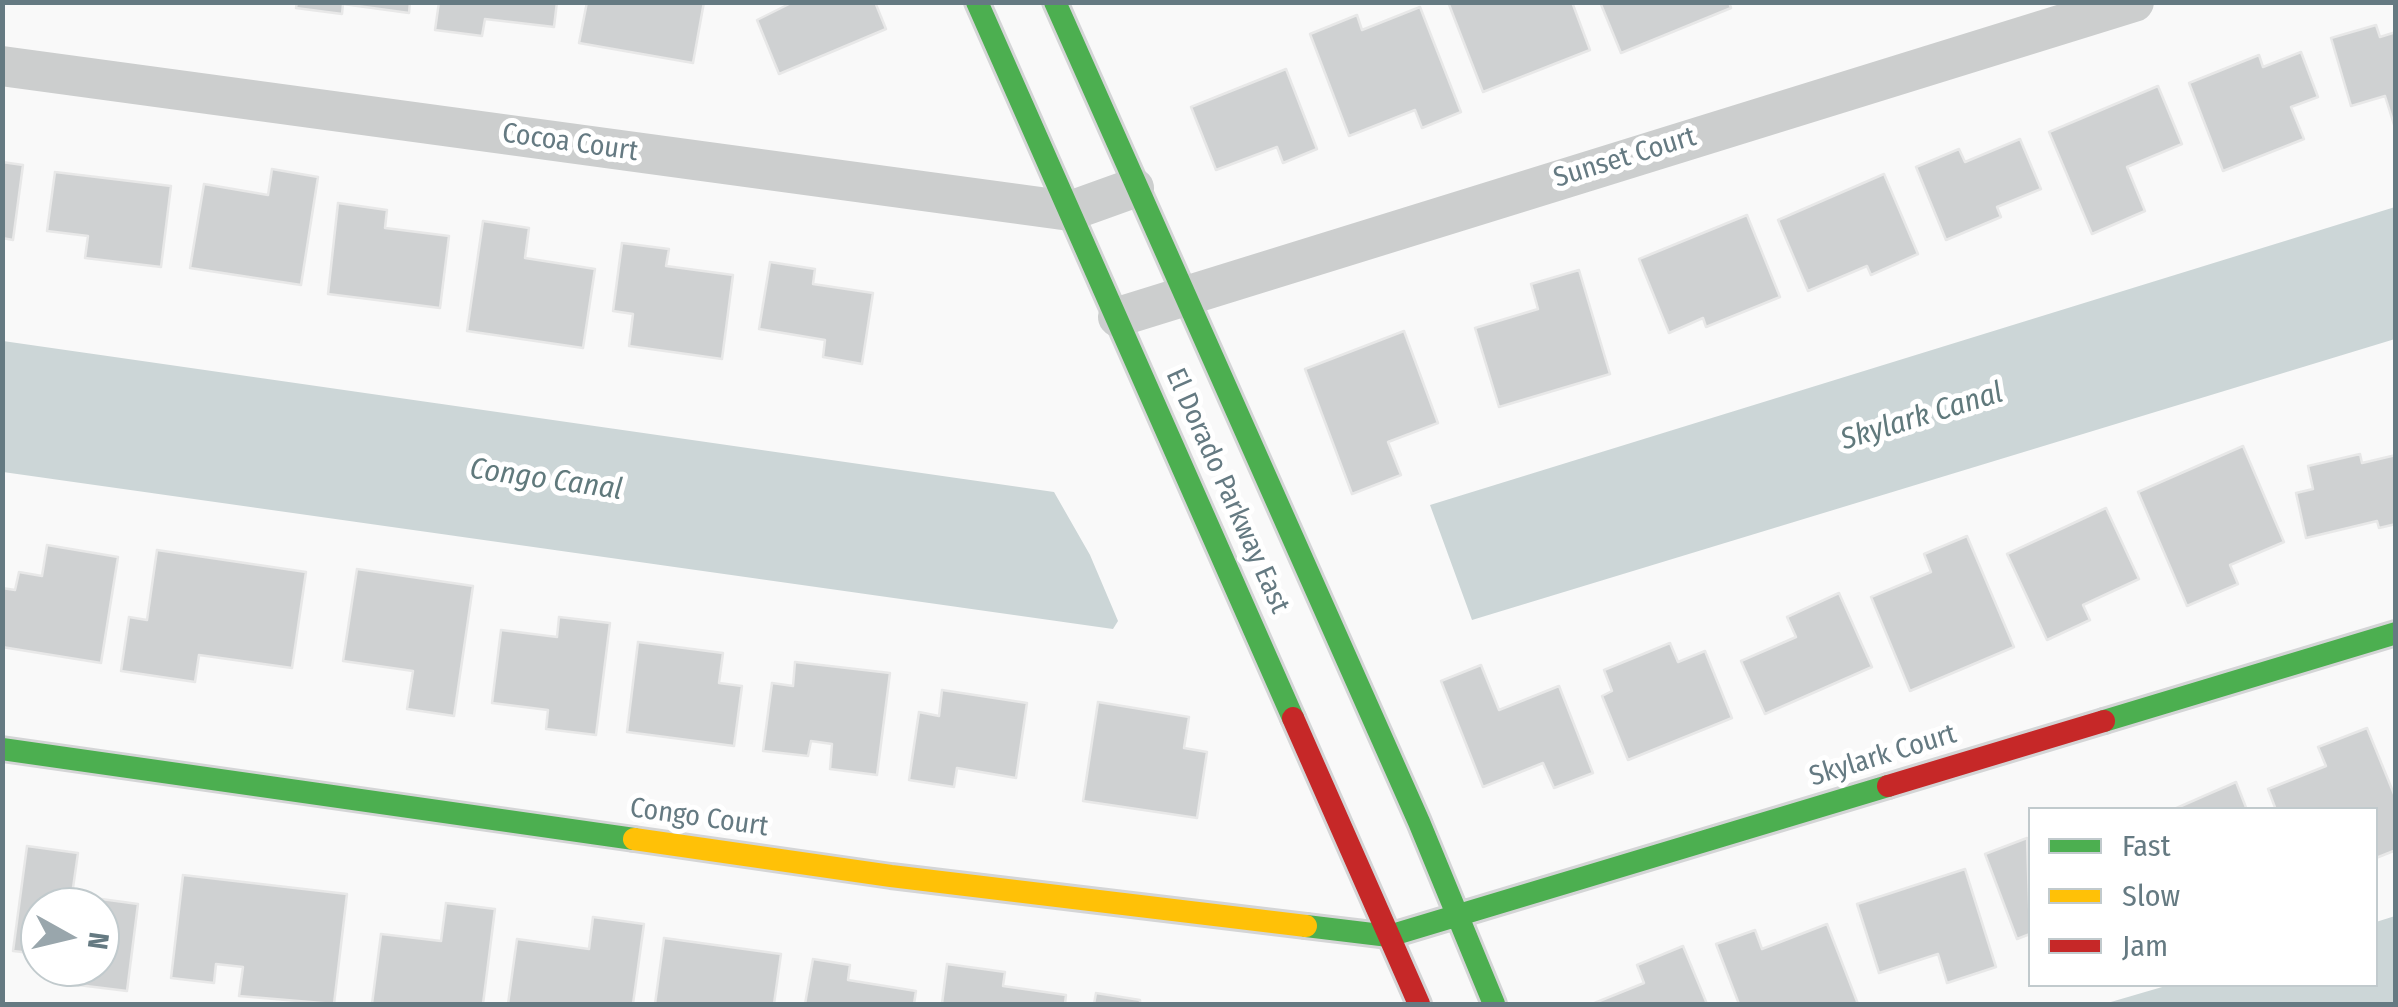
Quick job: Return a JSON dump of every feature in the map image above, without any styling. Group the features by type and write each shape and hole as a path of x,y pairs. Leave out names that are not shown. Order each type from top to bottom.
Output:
{"street":[{"name":"El Dorado Parkway East","path":"978,2 1418,1004"},
{"name":"El Dorado Parkway East","path":"1054,2 1134,188 1186,293 1494,1004"},
{"name":"Sunset Court","path":"1118,317 2134,2"},
{"name":"Cocoa Court","path":"2,66 1070,211 1134,188"},
{"name":"Skylark Court","path":"1388,936 2396,633"},
{"name":"Congo Court","path":"2,748 890,876 1388,936"}],"water":[{"name":"Skylark Canal","path":"2395,207 2395,339 1472,620 1430,505"},
{"name":"Congo Canal","path":"3,341 1054,492 1090,555 1118,621 1113,629 3,472"},
{"path":"2395,916 2395,1004 2104,1004 2162,987 2378,987 2378,921"}],"building":[{"path":"297,2 410,2 409,13 343,4 342,14 296,8"},
{"path":"439,2 557,2 554,27 485,19 482,36 435,30"},
{"path":"587,2 704,2 693,63 579,43"},
{"path":"793,2 875,2 886,29 779,74 757,20"},
{"path":"1448,2 1572,2 1590,50 1483,92"},
{"path":"1600,2 1729,2 1731,8 1621,53"},
{"path":"1420,7 1461,112 1422,128 1415,110 1349,136 1310,34 1357,15 1362,30"},
{"path":"2376,25 2380,37 2396,32 2395,128 2385,96 2351,106 2331,38"},
{"path":"2301,52 2318,97 2291,107 2304,139 2223,171 2189,83 2259,55 2263,67"},
{"path":"1286,69 1317,149 1283,163 1277,147 1216,170 1191,107"},
{"path":"2158,86 2182,144 2127,167 2145,211 2092,234 2049,132"},
{"path":"2020,139 2041,189 1997,207 2001,217 1946,240 1916,167 1959,149 1965,162"},
{"path":"2,162 23,165 13,240 2,238"},
{"path":"272,169 318,177 301,285 190,268 204,184 268,195"},
{"path":"55,172 171,186 161,267 85,258 88,236 47,231"},
{"path":"1884,174 1918,254 1871,275 1867,266 1808,291 1778,220"},
{"path":"338,203 387,210 385,228 449,236 440,308 328,294"},
{"path":"1747,215 1780,297 1706,327 1703,318 1669,333 1639,259"},
{"path":"483,221 529,228 525,258 595,269 583,348 467,331"},
{"path":"622,243 669,249 666,266 733,275 722,359 629,346 633,314 613,311"},
{"path":"770,262 815,269 813,284 873,293 862,364 823,357 825,340 759,329"},
{"path":"1579,270 1610,374 1499,407 1475,328 1538,309 1531,284"},
{"path":"1404,331 1438,423 1388,442 1401,475 1352,494 1305,369"},
{"path":"2243,446 2284,542 2230,565 2238,584 2187,606 2138,492"},
{"path":"2360,454 2362,463 2396,455 2396,524 2379,528 2377,521 2306,538 2296,493 2313,489 2308,466"},
{"path":"2106,508 2139,579 2083,605 2090,620 2047,640 2007,554"},
{"path":"1967,536 2014,647 1910,691 1871,597 1931,572 1924,554"},
{"path":"47,545 118,557 101,663 2,647 2,588 15,590 19,572 42,576"},
{"path":"157,550 306,572 292,668 199,655 195,682 121,671 129,617 147,620"},
{"path":"357,569 473,586 454,716 407,709 413,671 343,661"},
{"path":"1839,593 1872,667 1765,714 1741,661 1796,637 1787,617"},
{"path":"559,617 610,623 596,735 546,729 548,710 492,703 501,630 557,637"},
{"path":"638,642 723,653 719,683 742,686 734,746 627,732"},
{"path":"1670,643 1678,662 1705,651 1732,718 1628,760 1602,696 1612,691 1604,670"},
{"path":"795,662 890,673 877,775 830,769 832,744 811,741 808,756 763,751 772,683 793,686"},
{"path":"1481,665 1499,710 1559,686 1593,773 1554,788 1543,763 1483,787 1441,681"},
{"path":"942,690 1027,703 1016,778 957,768 954,787 909,780 919,712 939,716"},
{"path":"1098,702 1189,717 1184,748 1207,752 1197,818 1083,801"},
{"path":"2367,728 2396,799 2396,850 2378,857 2378,807 2275,807 2268,789 2326,766 2318,747"},
{"path":"2236,782 2246,807 2179,807"},
{"path":"2027,838 2028,935 2017,939 1985,854"},
{"path":"27,846 78,853 73,887 22,887"},
{"path":"1965,869 1996,967 1947,983 1938,954 1879,973 1857,904"},
{"path":"183,875 347,894 334,1004 239,996 243,967 216,964 214,983 171,978"},
{"path":"20,898 20,952 13,951"},
{"path":"120,902 138,904 127,991 94,987 120,987"},
{"path":"446,903 495,909 483,1004 372,1004 381,934 441,941"},
{"path":"593,917 644,924 633,1004 508,1004 517,939 589,949"},
{"path":"1827,924 1858,1004 1739,1004 1716,944 1755,930 1762,949"},
{"path":"664,938 781,954 774,1004 655,1004"},
{"path":"1683,946 1707,1004 1592,1004 1644,983 1637,965"},
{"path":"813,959 850,965 848,980 916,991 914,1004 805,1004"},
{"path":"947,964 1005,972 1003,986 1066,995 1065,1004 942,1004"},
{"path":"1096,993 1140,1000 1140,1004 1094,1004"}],"traffic: fast":[{"path":"977,2 1293,718"},
{"path":"1055,2 1419,822 1494,1004"},
{"path":"2104,721 2396,633"},
{"path":"2,749 634,839"},
{"path":"1306,926 1389,936 1888,786"}],"traffic: slow":[{"path":"634,839 891,876 1306,926"}],"traffic: jam":[{"path":"1293,718 1419,1004"},
{"path":"1888,786 2104,721"}]}
